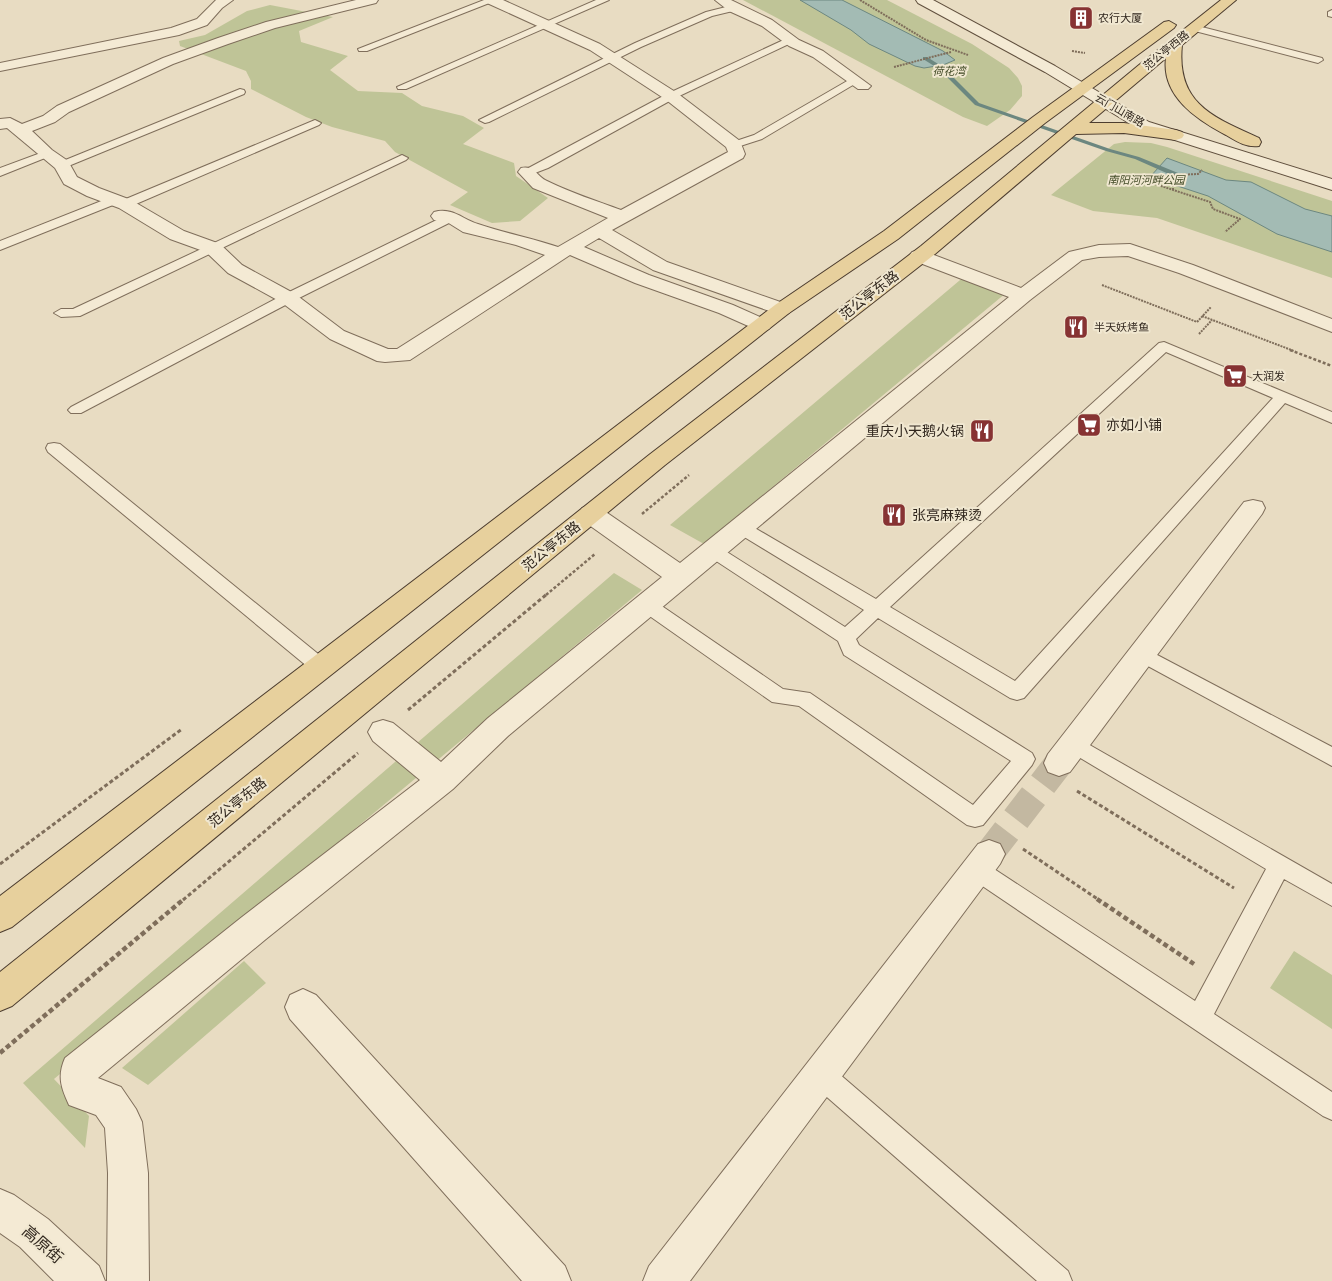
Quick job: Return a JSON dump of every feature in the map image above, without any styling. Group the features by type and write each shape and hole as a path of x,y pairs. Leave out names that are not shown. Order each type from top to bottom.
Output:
{"main road":[{"name":"范公亭西路","path":"1104,102 1126,93 1175,44 1229,0"},
{"name":"范公亭西路","path":"1082,88 1179,17"},
{"path":"1175,44 1173,54 1174,75 1184,97 1196,110 1221,127 1253,142"},
{"path":"0,916 782,309 891,235 1082,88"},
{"name":"范公亭东路","path":"0,994 657,460 923,253 1104,102"},
{"path":"1072,130 1094,127 1133,128 1176,135"}],"street":[{"path":"0,67 174,32 202,22 217,4 226,0"},
{"path":"21,130 49,119 63,109 168,61 271,24 313,16 371,0"},
{"path":"0,124 10,123 32,138 46,154 62,165 70,180 93,192 120,202 177,235 213,248 235,269 288,298 337,335 385,356 402,356 564,251 737,154 734,145 671,96 613,58 595,47 492,0"},
{"name":"云门山南路","path":"923,0 996,38 1143,124 1332,184"},
{"path":"728,4 767,23 790,40 818,54 858,83"},
{"name":"云门山南路","path":"1081,68 1126,93"},
{"path":"1189,122 1269,147"},
{"path":"527,172 539,184 622,217"},
{"path":"446,216 470,228 564,251 726,308 762,325"},
{"path":"599,230 660,266 782,309"},
{"path":"128,1281 128,1172 123,1122 108,1100 82,1092 78,1071 254,928 442,780 498,727 1023,296 1076,256 1099,251 1130,250 1186,269 1332,326"},
{"path":"923,253 1023,296"},
{"path":"1067,754 1253,508"},
{"path":"590,514 680,576"},
{"path":"383,732 442,780"},
{"path":"664,1281 983,862"},
{"path":"303,1007 550,1281"},
{"name":"高原街","path":"0,1209 34,1233 84,1281"}],"lane":[{"path":"363,50 492,0"},
{"path":"402,87 604,0"},
{"path":"486,120 728,4"},
{"path":"1194,28 1318,60"},
{"path":"527,172 544,166 671,96 790,40"},
{"path":"734,145 758,137 858,83"},
{"path":"62,165 240,92"},
{"path":"0,246 120,202 315,124"},
{"path":"0,172 46,154"},
{"path":"61,313 75,313 402,158"},
{"path":"76,410 446,216"},
{"path":"846,637 1164,346 1332,418"},
{"path":"742,528 1017,692 1282,397"},
{"path":"54,448 321,667"},
{"path":"647,605 779,696 803,699 975,818 1025,759 851,650 846,637 713,551"},
{"path":"1142,654 1332,757"},
{"path":"1067,754 1280,865 1332,896"},
{"path":"983,862 1199,1018 1332,1107"},
{"path":"1199,1018 1280,865"},
{"path":"821,1075 1058,1281"}],"path":[{"path":"860,0 884,16 951,52 974,56"},
{"path":"894,67 951,52"},
{"path":"1173,190 1173,175 1198,174 1207,166"},
{"path":"1155,184 1210,202 1213,209 1240,219 1225,232"},
{"path":"1102,285 1197,322 1216,301"},
{"path":"1202,316 1332,366"},
{"path":"1197,336 1212,320"},
{"path":"0,1053 694,471"},
{"path":"1075,790 1260,904"},
{"path":"975,818 1199,967"}],"green space":[{"name":"荷花湾","path":"743,0 887,0 972,44 1009,68 1022,86 1022,96 1010,110 987,126 963,117"},
{"path":"270,5 333,17 299,31 301,42 348,56 330,70 358,91 402,93 422,106 463,116 484,128 463,144 514,163 516,176 548,198 520,221 492,223 450,205 468,192 395,152 385,141 332,127 306,117 251,89 251,81 246,71 180,46 179,41 205,35 247,11"},
{"name":"南阳河河畔公园","path":"1125,142 1151,143 1167,147 1332,201 1332,278 1157,218 1093,211 1051,195 1114,144"},
{"path":"966,275 1006,293 704,544 670,525"},
{"path":"614,573 642,590 54,1079 89,1116 85,1148 23,1083"},
{"path":"1294,951 1332,975 1332,1029 1270,988"},
{"path":"244,961 266,983 148,1085 122,1068"}],"water":[{"path":"800,0 842,0 943,51 955,60 943,65 924,68 915,66 869,44 851,30"},
{"path":"1167,158 1226,180 1251,182 1305,209 1332,216 1332,252 1277,234 1208,196 1150,177"}],"waterway":[{"path":"925,58 941,68 977,104 1108,150 1137,158 1174,173"}],"tunnel":[{"path":"989,854 1059,763"}],"place":[{"name":"农行大厦","path":"1081,18"},
{"name":"半天妖烤鱼","path":"1076,327"},
{"name":"大润发","path":"1235,376"},
{"name":"亦如小铺","path":"1089,425"},
{"name":"重庆小天鹅火锅","path":"982,431"},
{"name":"张亮麻辣烫","path":"894,515"}]}
